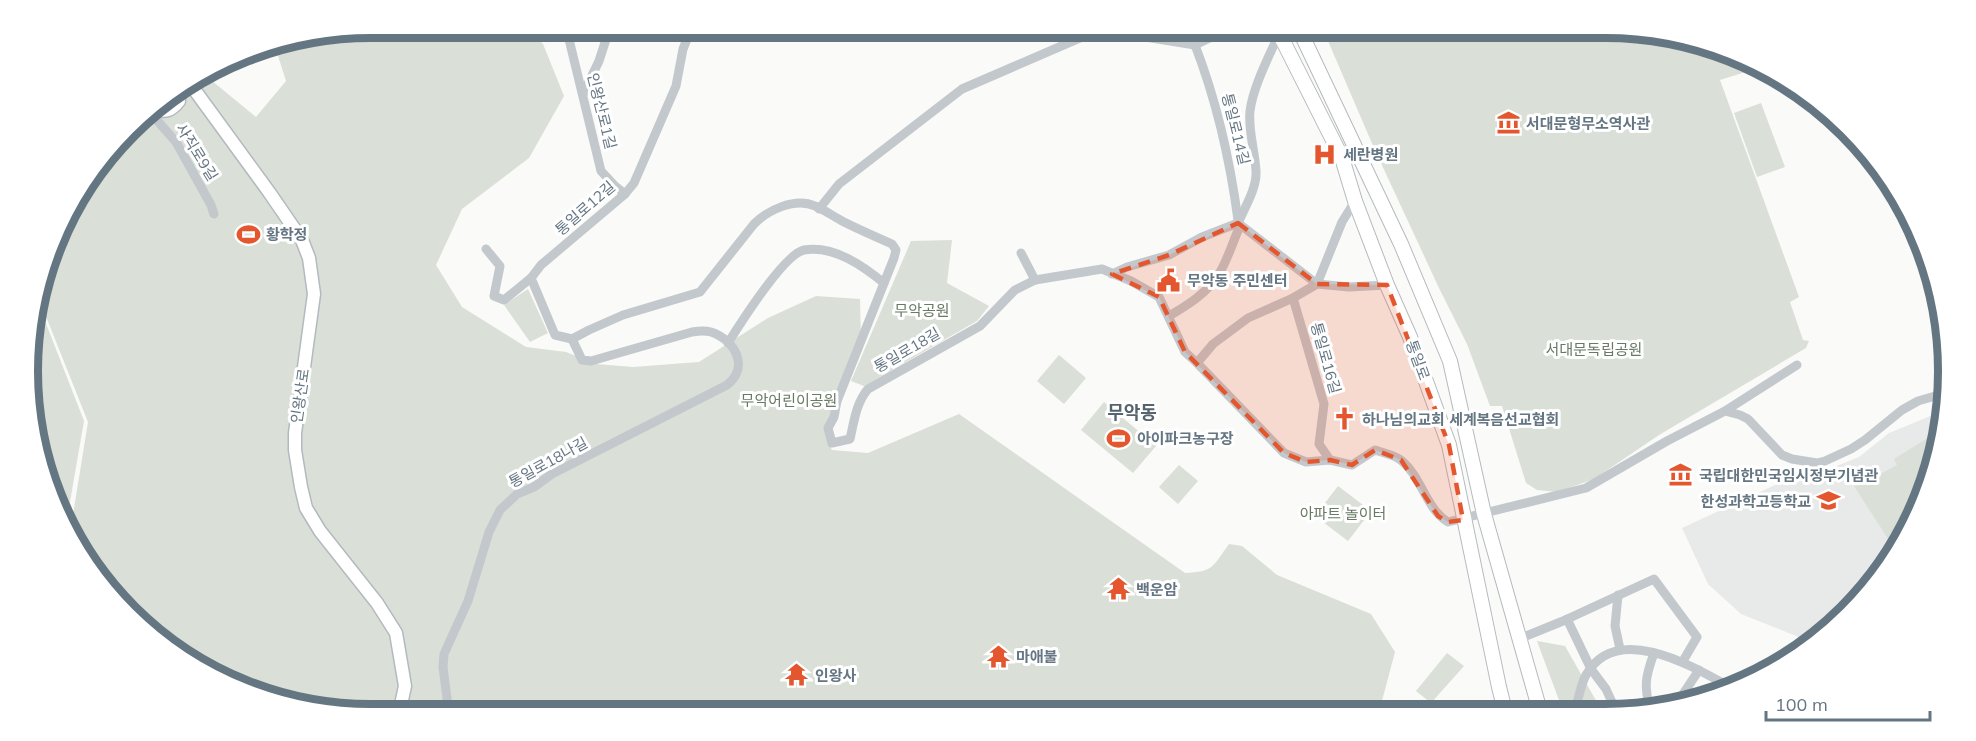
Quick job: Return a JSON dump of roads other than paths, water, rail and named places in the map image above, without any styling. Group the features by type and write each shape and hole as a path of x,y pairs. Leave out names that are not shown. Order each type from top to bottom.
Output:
{"main road":[{"name":"통일로","path":"1282,38 1342,158 1355,201 1387,285 1410,337 1449,445 1503,704"},
{"name":"통일로","path":"1303,38 1401,244 1449,361 1484,514 1538,704"}],"street":[{"name":"인왕산로1길","path":"568,38 601,171 625,194"},
{"path":"583,94 599,61 606,38"},
{"name":"통일로12길","path":"486,249 500,266 494,296 504,300 531,278 541,265 625,194 634,183 676,86 683,49 688,38"},
{"path":"819,209 839,184 962,89 1072,38"},
{"path":"1152,38 1195,45 1210,38"},
{"name":"통일로14길","path":"1169,316 1193,301 1220,273 1255,183 1256,172 1250,128 1251,106 1275,38"},
{"name":"통일로14길","path":"1195,45 1208,78 1218,117 1233,181 1239,224"},
{"name":"인왕산로","path":"194,89 302,240 309,258 314,294 295,433 295,450 301,487 306,508 320,531 377,603 396,633 405,686 401,704"},
{"path":"162,111 172,109 179,98"},
{"name":"사직로9길","path":"155,117 176,142 214,214"},
{"path":"1197,363 1213,344 1248,318 1293,298 1317,284 1342,222 1355,201"},
{"name":"통일로18길","path":"572,339 623,315 700,292 763,215 775,208 793,204 808,204 892,244 896,250 828,428 832,443 850,440 863,395 868,389 980,326 1015,290 1035,280 1102,269 1131,281 1159,297 1185,352 1284,453 1306,462 1329,460 1352,465 1375,450 1401,460 1419,483 1438,516 1448,522 1463,520"},
{"path":"1112,274 1127,267 1169,255 1202,237 1239,224 1317,284 1348,287 1387,285"},
{"path":"531,278 555,335 572,339 582,360 591,361 702,330 712,332 728,343 772,278 794,255 802,250 817,250 841,255 865,267 884,283"},
{"path":"1021,253 1035,280"},
{"name":"통일로16길","path":"1293,298 1324,404 1319,444 1329,460"},
{"name":"통일로18나길","path":"448,704 443,667 444,654 468,601 489,532 500,510 517,494 534,488 552,474 727,385 736,378 739,369 735,350 728,343"},
{"path":"1463,520 1586,488 1667,441 1725,411 1797,365"},
{"path":"1725,411 1749,419 1782,455 1799,461 1817,463 1851,449 1902,410 1918,401 1938,395"},
{"path":"1519,639 1654,579 1697,637 1683,661"},
{"path":"1618,595 1615,626 1620,649"},
{"path":"1567,619 1591,669 1612,704"},
{"path":"1577,704 1585,676 1598,660 1620,649 1636,649 1683,661 1722,682"},
{"path":"1648,701 1646,677 1654,653"},
{"path":"1683,694 1699,670"}],"place":[{"name":"서대문형무소역사관","path":"1508,123"},
{"name":"세란병원","path":"1325,154"},
{"name":"황학정","path":"248,234"},
{"name":"무악동 주민센터","path":"1169,280"},
{"name":"하나님의교회 세계복음선교협회","path":"1344,419"},
{"name":"아이파크농구장","path":"1119,438"},
{"name":"국립대한민국임시정부기념관","path":"1681,475"},
{"name":"한성과학고등학교","path":"1829,501"},
{"name":"백운암","path":"1118,589"},
{"name":"마애불","path":"998,656"},
{"name":"인왕사","path":"797,675"}],"district":[{"name":"무악동","path":"1132,412"}],"park label":[{"name":"무악공원","path":"922,310"},
{"name":"서대문독립공원","path":"1594,349"},
{"name":"무악어린이공원","path":"789,400"},
{"name":"아파트 놀이터","path":"1343,513"}]}
